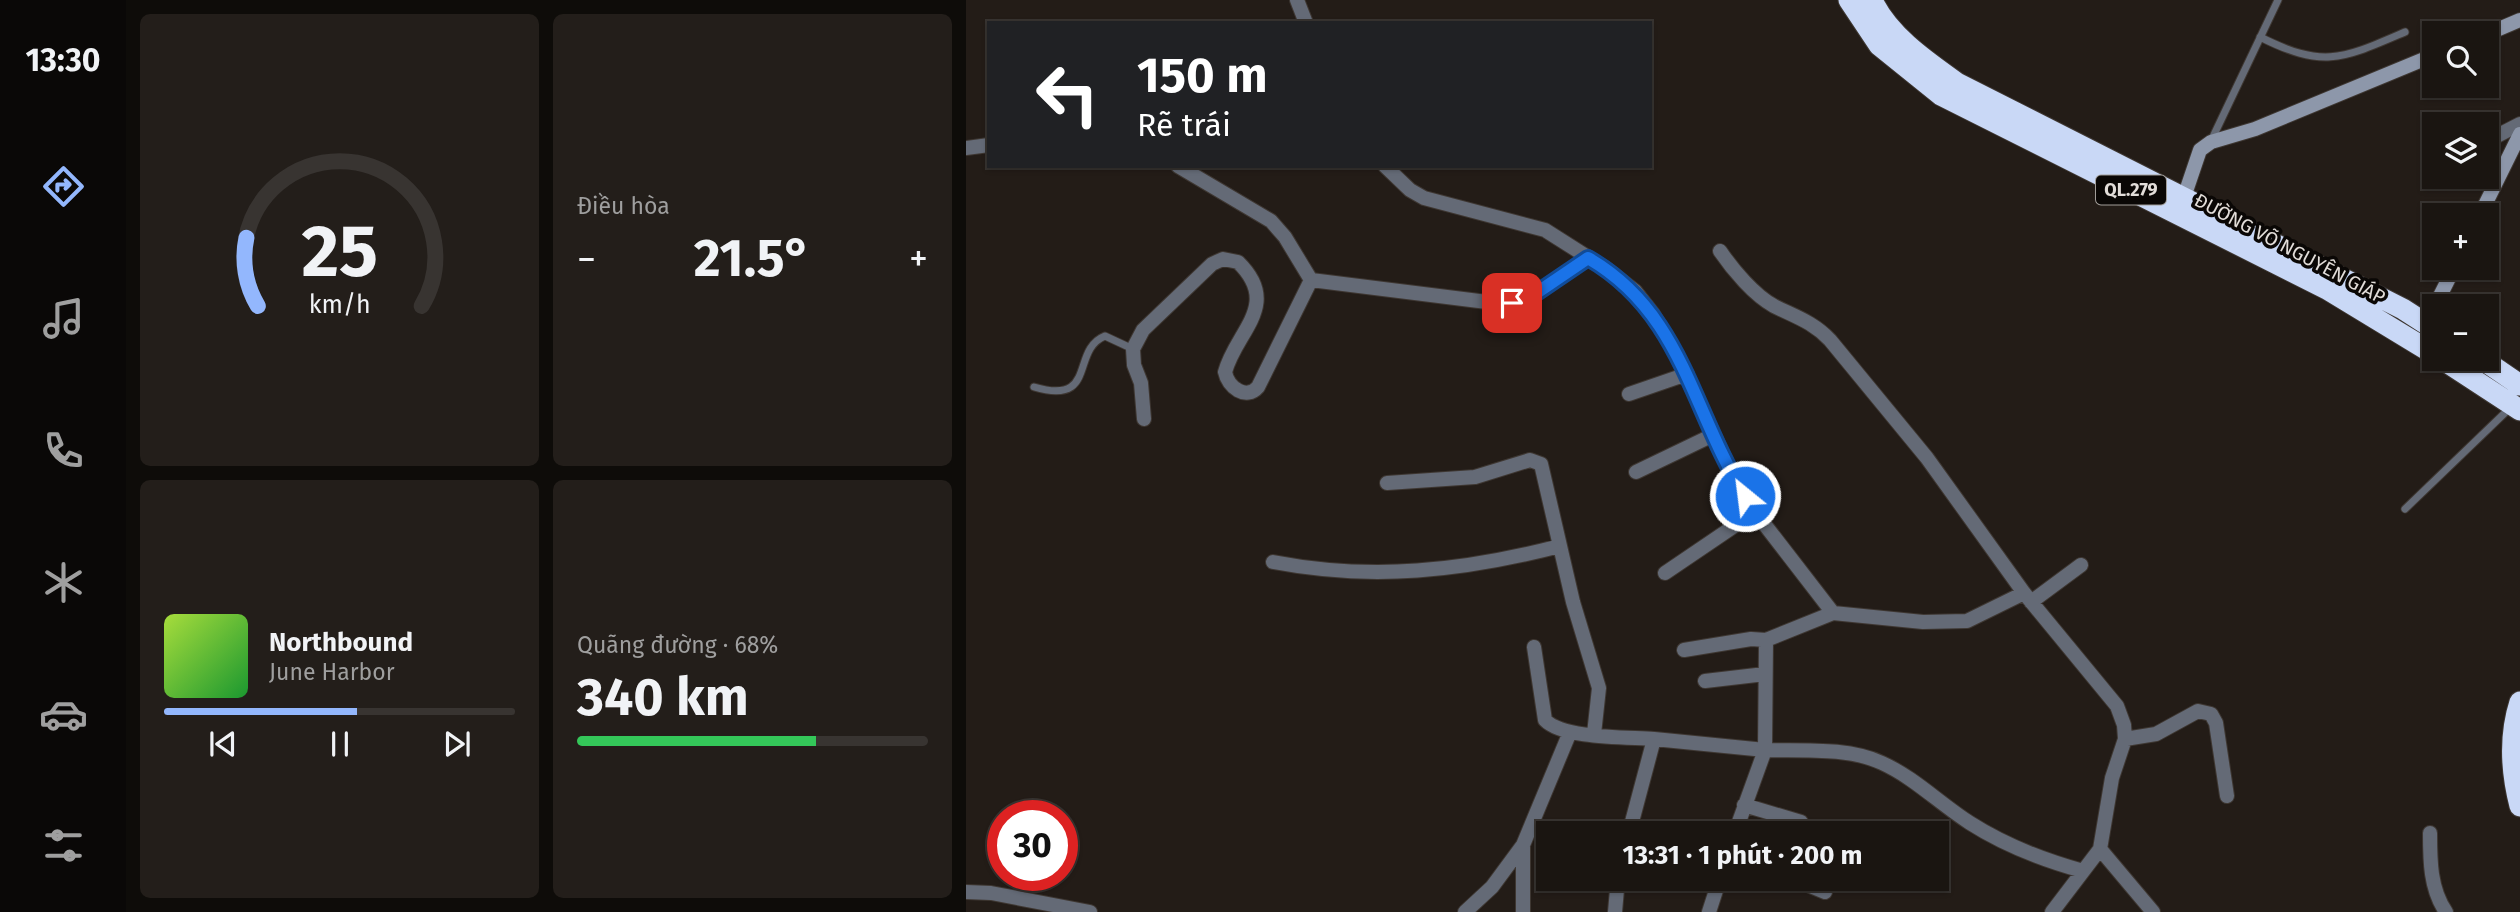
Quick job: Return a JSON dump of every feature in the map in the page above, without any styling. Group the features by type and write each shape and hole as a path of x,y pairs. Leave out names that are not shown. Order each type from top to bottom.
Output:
{"highway":[{"name":"ĐƯỜNG VÕ NGUYÊN GIÁP","path":"1849,0 1880,45 1941,95 2181,206 2422,313"},
{"name":"ĐƯỜNG VÕ NGUYÊN GIÁP","path":"1872,0 1878,12 1899,35 1923,58 1956,83 2181,206 2422,347"},
{"path":"2464,371 2518,400"},
{"path":"2493,371 2518,400"},
{"path":"2520,702 2512,748 2514,782 2520,806"}],"street":[{"path":"1297,0 1305,21"},
{"path":"2499,28 2520,20"},
{"path":"2181,206 2200,150 2211,142 2255,129 2422,60"},
{"path":"2499,135 2520,124"},
{"path":"2486,203 2520,134"},
{"path":"966,148 987,145"},
{"path":"1181,168 1271,221 1285,237 1311,280"},
{"path":"1387,168 1410,190 1424,198 1535,226 1635,291 1653,314 1687,374 1713,435 1755,512 1833,613"},
{"path":"1720,251 1730,265 1772,304 1817,326 1830,340 1927,458 2027,598 2117,706 2124,725 2124,739 2112,779 2100,849 2052,912"},
{"path":"1311,280 1503,304 1528,298 1588,258"},
{"path":"1144,419 1141,383 1133,349 1143,330 1212,264 1231,259 1242,266 1254,286 1257,305 1225,368 1225,376 1242,393 1251,394 1258,387 1311,280"},
{"path":"1629,394 1687,374"},
{"path":"1636,472 1713,435"},
{"path":"1387,483 1475,477 1530,460 1536,461 1545,469 1560,546 1583,639 1599,688 1594,734"},
{"path":"1665,573 1755,512"},
{"path":"1273,562 1342,573 1472,567 1560,546"},
{"path":"1684,650 1751,639 1766,640 1833,613 1923,622 1967,621 2027,598 2081,565"},
{"path":"1739,821 1765,750 1766,640"},
{"path":"1534,647 1545,720 1550,726 1570,732 1765,750 1839,753 1881,762 1928,790 1969,822 2017,849 2042,860 2084,871"},
{"path":"1705,681 1765,674"},
{"path":"2124,739 2156,734 2198,711 2211,714 2216,723 2227,796"},
{"path":"1465,912 1492,887 1523,845 1570,732"},
{"path":"1632,821 1654,739"},
{"path":"1744,805 1798,821"},
{"path":"2430,833 2433,875 2446,912"},
{"path":"1523,845 1523,912"},
{"path":"2100,849 2150,908"},
{"path":"1615,912 1617,891"},
{"path":"1709,912 1716,891"},
{"path":"966,892 991,893 1090,912"}],"lane":[{"path":"2211,142 2278,0"},
{"path":"2260,37 2291,52 2314,59 2352,55 2405,33"},
{"path":"1034,387 1063,391 1074,386 1085,367 1088,349 1097,339 1105,336 1133,349"},
{"path":"2405,509 2518,400"}],"route":[{"path":"1512,303 1535,294 1588,258 1635,291 1653,314 1674,350 1717,444 1745,496"}]}
